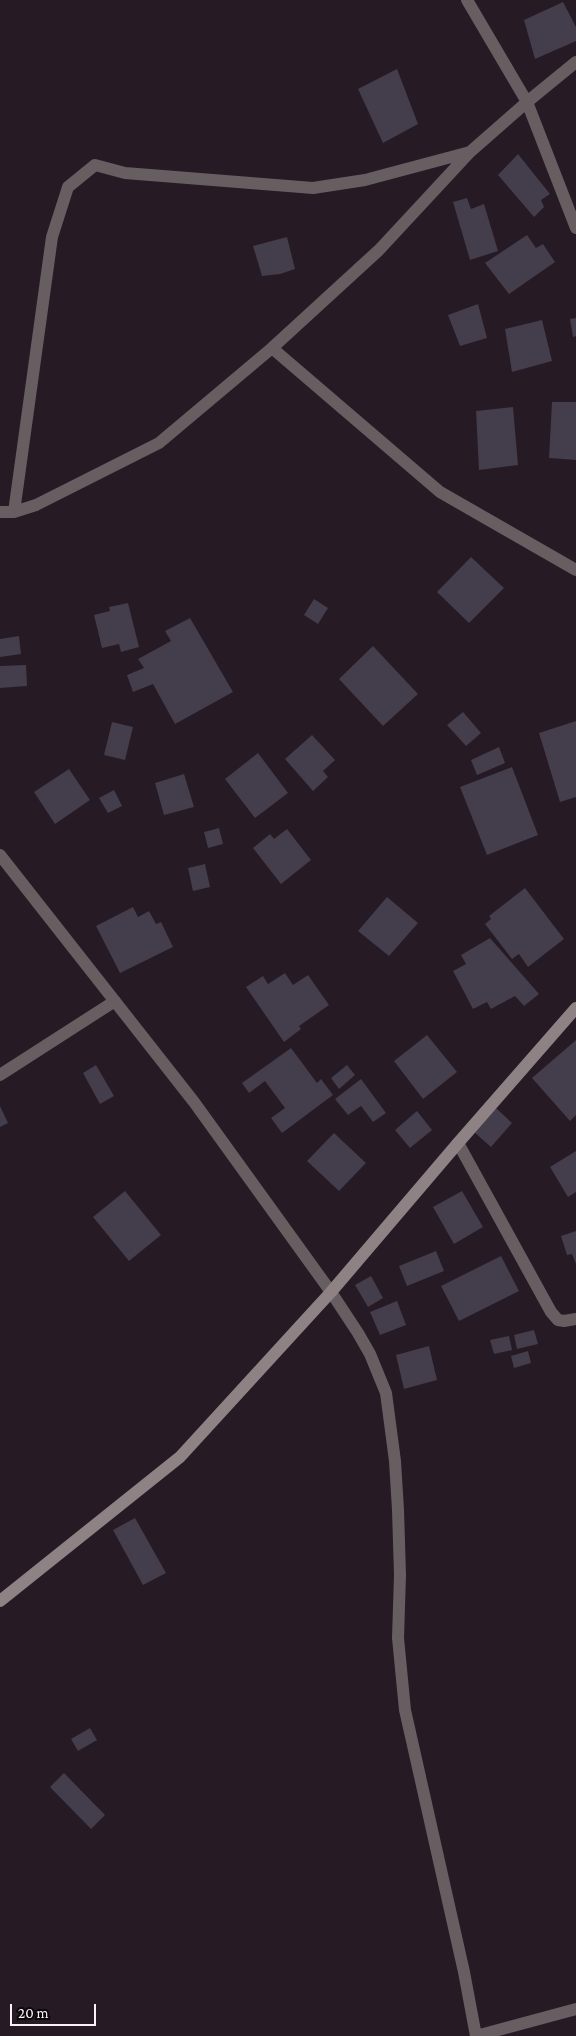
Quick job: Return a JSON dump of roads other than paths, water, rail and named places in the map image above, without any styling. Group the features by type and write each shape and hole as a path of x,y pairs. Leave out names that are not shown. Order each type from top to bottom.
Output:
{"street":[{"path":"467,0 527,102 576,228"},
{"path":"0,512 14,512 36,505 159,443 272,348 379,250 470,152 576,62"},
{"path":"14,512 52,237 68,187 95,165 125,173 313,188 365,180 470,152"},
{"path":"272,348 440,492 576,570"},
{"path":"0,855 194,1102 331,1292 362,1340 386,1393 395,1461 400,1575 398,1638 405,1710 464,1972 476,2036 576,2009"},
{"path":"0,1075 115,1001"},
{"path":"0,1601 180,1457 331,1292 576,1008"},
{"path":"458,1143 551,1312 558,1320 576,1319"}]}
